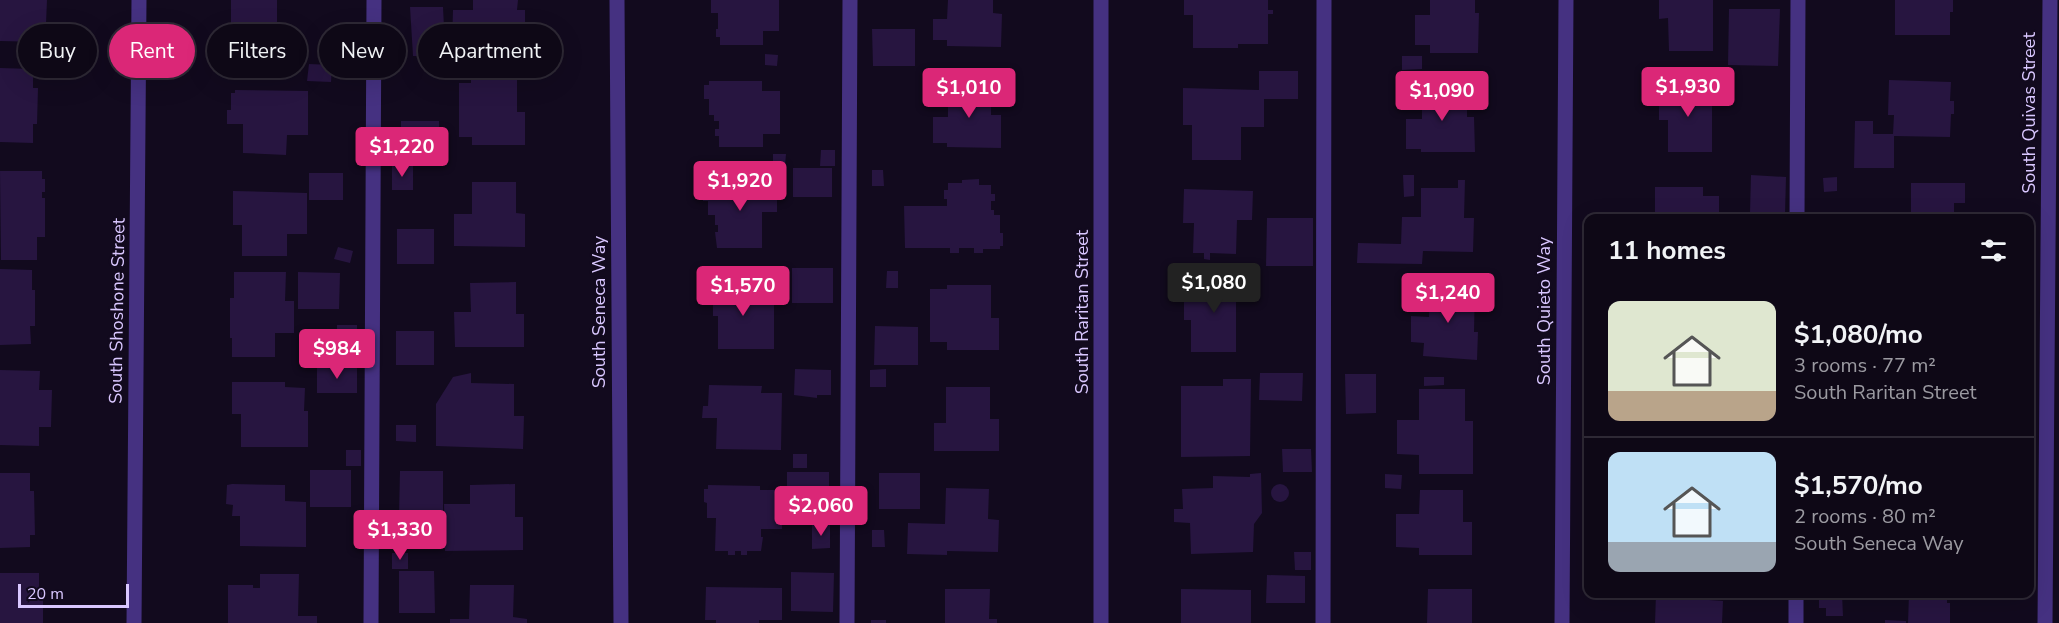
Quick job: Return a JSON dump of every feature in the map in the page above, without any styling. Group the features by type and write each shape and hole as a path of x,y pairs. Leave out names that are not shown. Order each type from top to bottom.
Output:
{"street":[{"name":"South Shoshone Street","path":"134,623 140,0"},
{"path":"371,623 374,0"},
{"name":"South Seneca Way","path":"617,0 621,623"},
{"path":"847,623 850,0"},
{"name":"South Raritan Street","path":"1101,0 1101,623"},
{"path":"1323,623 1324,0"},
{"name":"South Quieto Way","path":"1562,623 1566,0"},
{"path":"1797,214 1798,0"},
{"name":"South Quivas Street","path":"2045,623 2050,0"},
{"path":"1796,598 1796,623"}],"building":[{"path":"0,0 47,0 46,24 18,24 18,41 0,41"},
{"path":"231,0 277,0 277,24 231,24"},
{"path":"473,0 518,0 517,10 525,10 525,24 453,24 453,10 473,10"},
{"path":"711,0 779,0 779,31 763,31 763,45 720,45 720,37 716,37 718,13 711,13"},
{"path":"948,0 993,0 993,13 1002,14 1001,47 947,46 947,40 933,40 933,19 947,19"},
{"path":"1184,0 1268,0 1268,10 1273,10 1273,14 1268,14 1268,44 1238,44 1238,48 1193,48 1193,15 1184,15"},
{"path":"1430,0 1475,0 1475,13 1479,13 1478,53 1430,53 1430,45 1415,45 1415,15 1430,15"},
{"path":"1659,0 1713,0 1713,51 1669,51 1668,18 1659,19"},
{"path":"1895,0 1953,0 1953,12 1950,12 1950,35 1895,35"},
{"path":"410,7 443,7 444,24 418,24 418,56 413,56"},
{"path":"1729,9 1780,9 1778,66 1728,65"},
{"path":"872,29 915,29 915,66 873,66"},
{"path":"765,54 778,55 777,66 765,65"},
{"path":"1402,56 1422,56 1422,69 1402,70"},
{"path":"309,64 319,64 319,78 331,78 331,82 307,81"},
{"path":"0,68 18,69 18,78 33,78 33,88 38,88 37,124 33,124 33,143 0,142"},
{"path":"1259,71 1298,71 1298,99 1264,99 1264,127 1241,127 1241,160 1192,160 1192,125 1183,125 1183,88 1259,90"},
{"path":"1403,71 1422,71 1422,85 1403,85"},
{"path":"471,80 517,80 517,112 525,112 525,145 472,145 472,137 459,137 459,83 471,83"},
{"path":"1889,80 1951,82 1950,101 1954,101 1954,114 1951,114 1950,137 1894,136 1894,168 1854,168 1855,121 1873,121 1873,134 1893,134 1894,115 1888,115"},
{"path":"709,81 762,81 762,91 780,91 780,134 763,134 763,147 719,147 719,136 715,136 715,129 719,129 719,121 714,121 714,115 709,115 709,99 704,99 704,85 709,85"},
{"path":"948,83 991,84 991,115 1001,115 1001,148 947,147 947,143 933,143 933,117 948,117"},
{"path":"1422,85 1467,85 1467,117 1474,117 1475,152 1421,152 1421,149 1406,149 1406,119 1422,119"},
{"path":"1659,87 1712,87 1712,152 1668,152 1668,120 1659,120"},
{"path":"235,90 308,91 308,135 287,135 286,155 243,153 243,124 227,124 227,110 231,110 231,93 235,93"},
{"path":"401,121 439,121 440,163 401,163"},
{"path":"821,150 835,150 835,166 820,166"},
{"path":"773,154 786,154 785,166 773,166"},
{"path":"392,165 413,165 413,190 392,190"},
{"path":"793,168 832,168 832,197 793,197"},
{"path":"872,170 883,170 884,186 872,186"},
{"path":"0,171 42,171 42,179 45,179 45,192 42,192 42,198 45,198 45,237 37,237 37,260 1,260"},
{"path":"309,173 343,173 343,200 309,200"},
{"path":"1403,175 1414,175 1414,196 1404,197"},
{"path":"1751,175 1786,177 1785,214 1750,213"},
{"path":"1837,177 1837,191 1824,192 1823,178"},
{"path":"979,179 979,185 991,185 991,194 995,194 995,201 991,201 991,210 994,210 994,215 1000,215 1003,246 1000,246 1000,249 983,249 983,253 974,253 974,248 959,248 959,253 950,253 950,248 905,248 904,206 947,206 944,190 948,190 948,183"},
{"path":"1458,180 1465,180 1464,218 1474,218 1473,252 1423,251 1422,264 1357,263 1358,243 1401,244 1402,217 1421,217 1421,188 1458,188"},
{"path":"472,182 516,182 516,213 525,214 525,247 454,246 454,214 472,214"},
{"path":"709,182 762,182 762,185 777,185 777,212 762,212 762,248 717,248 715,232 718,232 718,225 715,225 715,215 708,215 708,201 703,201 703,187 709,187"},
{"path":"1911,183 1965,183 1965,203 1954,203 1954,214 1911,214"},
{"path":"1655,187 1703,187 1703,196 1719,196 1719,214 1655,214"},
{"path":"1184,189 1253,191 1252,220 1237,220 1236,254 1210,253 1210,260 1204,259 1204,253 1193,253 1194,223 1183,223"},
{"path":"233,191 307,193 307,234 287,234 287,256 242,256 242,225 233,225"},
{"path":"1267,218 1313,218 1313,266 1266,266"},
{"path":"397,229 434,229 434,264 397,264"},
{"path":"338,247 353,251 350,263 334,259"},
{"path":"792,268 833,268 833,303 792,303"},
{"path":"0,269 32,270 32,290 35,290 35,326 30,326 31,344 0,345"},
{"path":"1223,270 1243,270 1243,287 1236,287 1236,352 1191,352 1191,320 1184,320 1184,287 1223,287"},
{"path":"887,271 898,271 898,288 886,288"},
{"path":"234,272 286,272 285,301 294,301 294,333 275,333 275,357 232,357 230,298 234,298"},
{"path":"298,272 340,273 339,309 298,309"},
{"path":"516,282 516,314 524,314 524,347 455,347 454,312 471,312 470,283"},
{"path":"713,283 762,283 762,304 774,304 774,349 718,349 718,316 713,316"},
{"path":"947,285 991,285 991,318 999,318 999,350 947,350 947,342 930,342 930,289 947,289"},
{"path":"1475,285 1474,332 1478,332 1477,360 1423,356 1424,343 1411,342 1411,316 1429,317 1430,286"},
{"path":"337,325 357,325 357,336 337,336"},
{"path":"875,326 918,327 918,365 874,365"},
{"path":"396,331 434,331 434,365 396,365"},
{"path":"317,368 357,368 357,393 317,393"},
{"path":"795,369 831,370 831,395 817,395 817,398 794,395"},
{"path":"886,369 886,387 870,387 870,370"},
{"path":"0,370 40,371 39,390 52,390 51,427 39,427 39,446 0,445"},
{"path":"471,373 471,383 514,384 514,416 524,416 523,449 436,446 436,404 453,377"},
{"path":"1260,373 1303,373 1302,401 1259,400"},
{"path":"1345,374 1376,374 1376,413 1346,414"},
{"path":"1424,377 1444,377 1444,385 1424,386"},
{"path":"1223,379 1251,379 1250,456 1181,457 1181,386 1223,386"},
{"path":"232,382 285,382 285,387 305,388 304,411 308,411 308,447 241,447 241,414 232,414"},
{"path":"709,385 762,386 761,393 782,393 781,450 716,449 717,418 702,418 703,406 708,406"},
{"path":"946,387 990,387 990,419 999,419 999,451 934,451 934,423 946,423"},
{"path":"1419,389 1465,389 1465,421 1473,421 1473,474 1419,474 1419,455 1397,454 1397,420 1419,420"},
{"path":"396,425 416,425 416,442 396,441"},
{"path":"1282,449 1311,449 1312,472 1283,472"},
{"path":"346,450 361,450 361,466 346,466"},
{"path":"793,454 807,454 807,468 793,468"},
{"path":"310,470 351,470 351,507 310,507"},
{"path":"400,471 443,471 443,516 399,516"},
{"path":"787,472 829,472 829,508 787,508"},
{"path":"0,473 30,473 30,491 34,491 35,535 30,535 30,547 0,548"},
{"path":"879,473 920,473 920,509 879,509"},
{"path":"1261,473 1262,513 1254,524 1253,552 1191,554 1190,523 1174,522 1174,509 1183,509 1182,489 1213,488 1213,476 1250,477 1250,474"},
{"path":"1385,474 1402,475 1401,489 1385,488"},
{"path":"515,484 515,517 523,517 523,550 445,551 444,504 470,504 470,485"},
{"path":"1280,484 1286,487 1289,493 1286,499 1280,502 1274,499 1271,493 1274,487"},
{"path":"227,485 285,485 285,501 306,502 306,547 240,546 240,516 232,516 233,505 226,504"},
{"path":"708,485 760,486 760,490 782,490 782,529 761,529 761,537 763,537 761,551 747,551 747,555 741,555 741,551 735,551 735,555 728,555 728,551 715,551 716,518 707,518 707,503 704,502 704,489 708,489"},
{"path":"946,488 989,489 988,519 999,520 998,552 947,551 947,555 907,554 908,523 945,524"},
{"path":"1420,490 1463,490 1463,522 1472,522 1472,555 1419,555 1419,548 1396,547 1396,514 1419,514"},
{"path":"812,525 830,525 830,548 812,549"},
{"path":"872,530 884,530 885,547 872,547"},
{"path":"1294,552 1311,552 1311,570 1295,570"},
{"path":"392,553 408,553 408,569 392,569"},
{"path":"399,571 434,571 435,613 399,613"},
{"path":"791,572 834,573 833,612 791,611"},
{"path":"0,573 39,573 39,592 43,592 43,623 0,623"},
{"path":"260,574 299,574 298,616 317,616 317,623 228,623 228,585 253,585 253,588 260,588"},
{"path":"1267,575 1305,576 1305,603 1266,603"},
{"path":"470,585 514,585 513,617 527,619 527,623 450,623 450,619 469,619"},
{"path":"706,587 782,588 782,620 759,620 759,623 716,623 716,620 705,620"},
{"path":"945,589 990,589 989,619 997,619 997,623 945,623"},
{"path":"1181,589 1251,590 1251,623 1181,623"},
{"path":"1428,589 1472,589 1472,623 1427,623"},
{"path":"1656,598 1709,598 1709,600 1723,601 1722,623 1655,623"},
{"path":"1819,598 1842,598 1843,616 1826,616 1826,608 1819,608"},
{"path":"1909,598 1947,598 1947,603 1950,603 1950,623 1908,623"},
{"path":"871,620 886,620 886,623 871,623"},
{"path":"1885,620 1906,621 1906,623 1885,623"}]}
